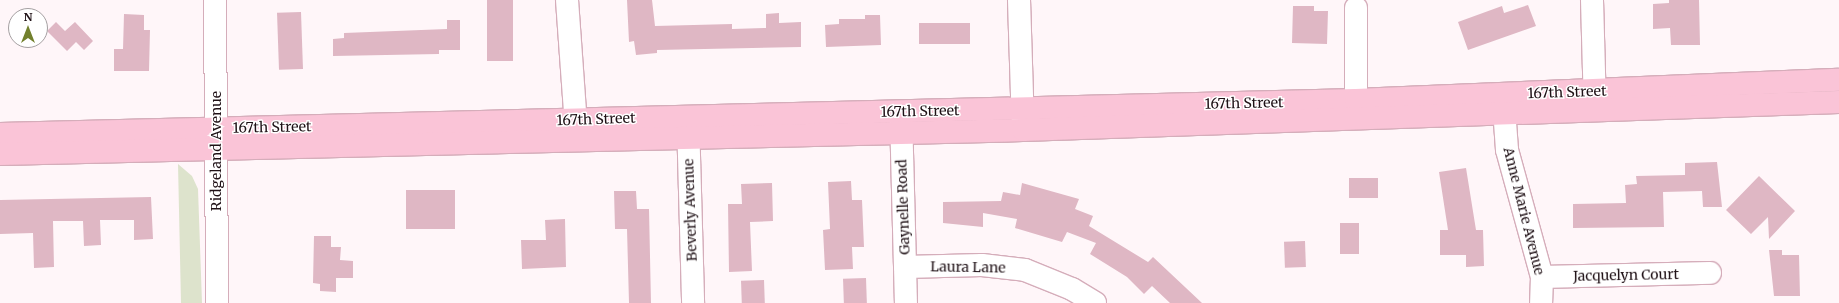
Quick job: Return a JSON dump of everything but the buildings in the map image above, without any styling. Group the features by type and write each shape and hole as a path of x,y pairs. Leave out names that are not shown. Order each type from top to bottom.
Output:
{"main road":[{"name":"167th Street","path":"0,154 216,139 576,130 688,117 1356,100 1839,80"},
{"name":"167th Street","path":"576,130 688,138 1503,116 1839,102"},
{"name":"167th Street","path":"0,134 216,139"}],"street":[{"name":"Ridgeland Avenue","path":"215,0 217,303"},
{"path":"566,0 576,130"},
{"path":"1019,0 1023,130"},
{"path":"1592,0 1595,112"},
{"path":"1356,8 1356,100"},
{"name":"Anne Marie Avenue","path":"1503,94 1503,116 1513,179 1542,277 1541,303"},
{"name":"Gaynelle Road","path":"901,111 900,133 906,303"},
{"name":"Beverly Avenue","path":"688,117 693,303"},
{"name":"Laura Lane","path":"905,267 1009,267 1050,279 1095,303"},
{"name":"Jacquelyn Court","path":"1542,277 1710,273"}],"green space":[{"path":"178,164 192,176 198,189 202,303 181,303"}]}
